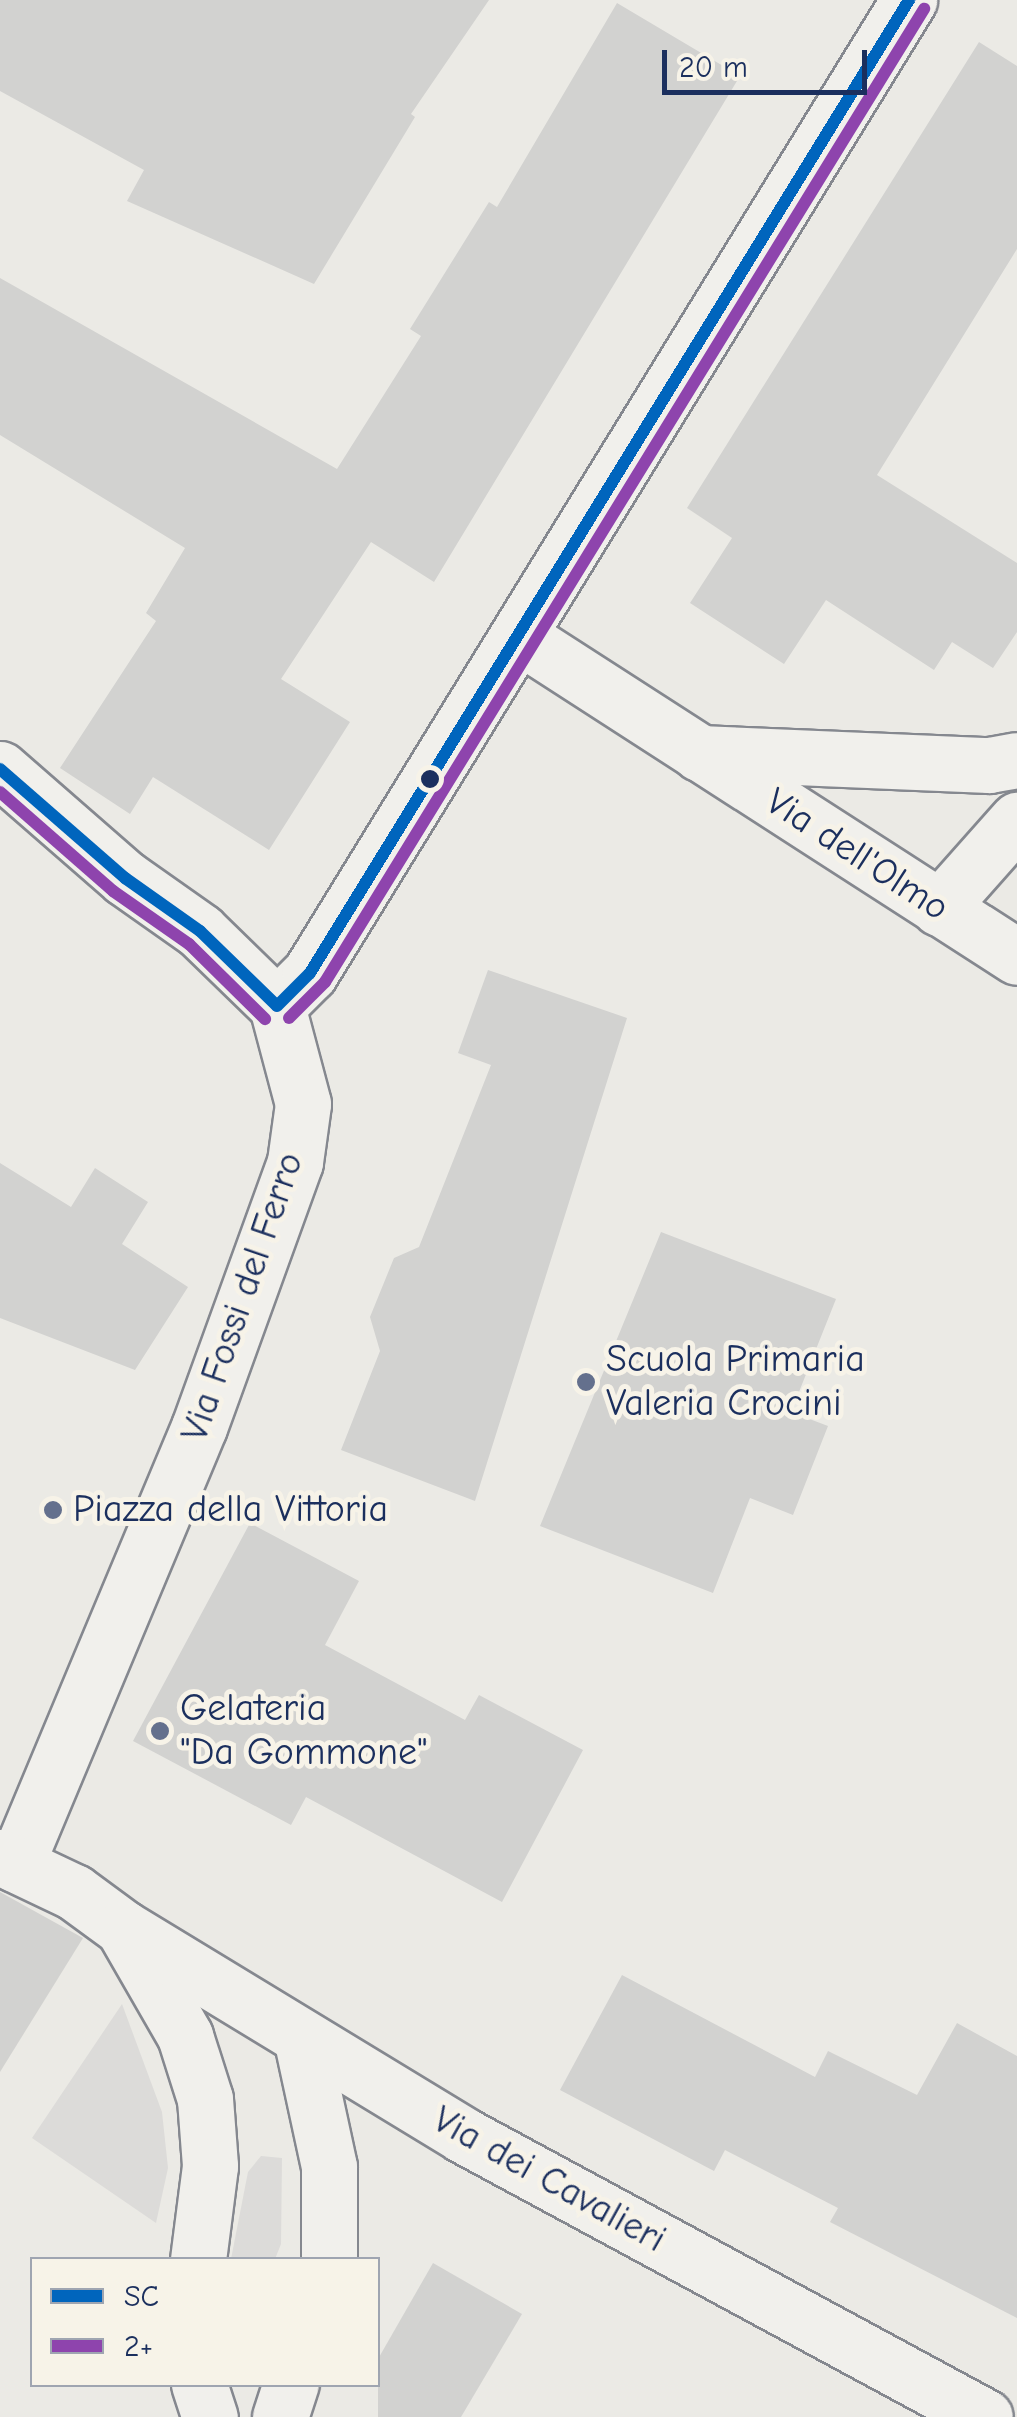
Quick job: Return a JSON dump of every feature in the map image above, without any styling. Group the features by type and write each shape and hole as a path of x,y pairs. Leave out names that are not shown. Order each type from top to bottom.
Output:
{"street":[{"path":"0,770 125,878 200,931 277,1006 310,973 909,0"},
{"name":"Via dell'Olmo","path":"519,636 1017,957"},
{"path":"696,753 988,766 1017,760"},
{"path":"939,908 1017,820"},
{"name":"Via Fossi del Ferro","path":"8,1860 199,1428 295,1162 304,1104 277,1006"},
{"name":"Via dei Cavalieri","path":"8,1860 74,1892 123,1928 463,2135 985,2417"},
{"path":"123,1928 185,2036 204,2099 210,2166 198,2257"},
{"path":"301,2037 330,2167 329,2257"},
{"path":"200,2387 210,2417"},
{"path":"280,2417 290,2387"}],"shaded area":[{"path":"122,2004 162,2112 168,2168 156,2223 32,2138"},
{"path":"261,2156 282,2158 281,2244 276,2257 231,2257 248,2172"}],"building":[{"path":"0,0 489,0 411,114 415,117 314,284 127,201 144,170 0,91"},
{"path":"617,3 740,76 434,582 371,542 281,679 350,722 269,850 153,777 130,814 60,768 156,621 146,613 185,548 0,435 0,278 337,469 421,336 410,329 489,202 497,207"},
{"path":"979,42 1017,66 1017,249 877,475 1017,563 1017,632 993,668 952,642 934,670 826,600 784,664 690,603 732,538 687,508"},
{"path":"488,970 627,1018 475,1501 341,1450 380,1351 370,1317 394,1258 419,1247 491,1065 458,1053"},
{"path":"0,1163 71,1207 95,1168 148,1202 122,1244 188,1287 135,1370 0,1318"},
{"path":"661,1232 836,1299 791,1412 828,1426 793,1515 750,1498 713,1593 540,1526"},
{"path":"250,1523 359,1581 325,1645 465,1720 479,1695 583,1750 502,1902 306,1797 291,1825 133,1741"},
{"path":"0,1892 83,1938 0,2072"},
{"path":"622,1975 815,2077 828,2051 917,2095 957,2023 1017,2056 1017,2318 830,2222 838,2208 725,2150 714,2171 560,2090"},
{"path":"433,2263 522,2314 461,2417 378,2417 380,2356"}],"transit line":[{"name":"SC","path":"277,1006 310,973 909,0"},
{"name":"2+","path":"289,1018 325,982 924,9"},
{"name":"SC","path":"0,769 125,878 200,931 277,1006"},
{"name":"2+","path":"0,792 113,891 189,944 265,1019"}],"place":[{"name":"Scuola Primaria Valeria Crocini","path":"586,1382"},
{"name":"Piazza della Vittoria","path":"53,1510"},
{"name":"Gelateria \"Da Gommone\"","path":"160,1731"}]}
